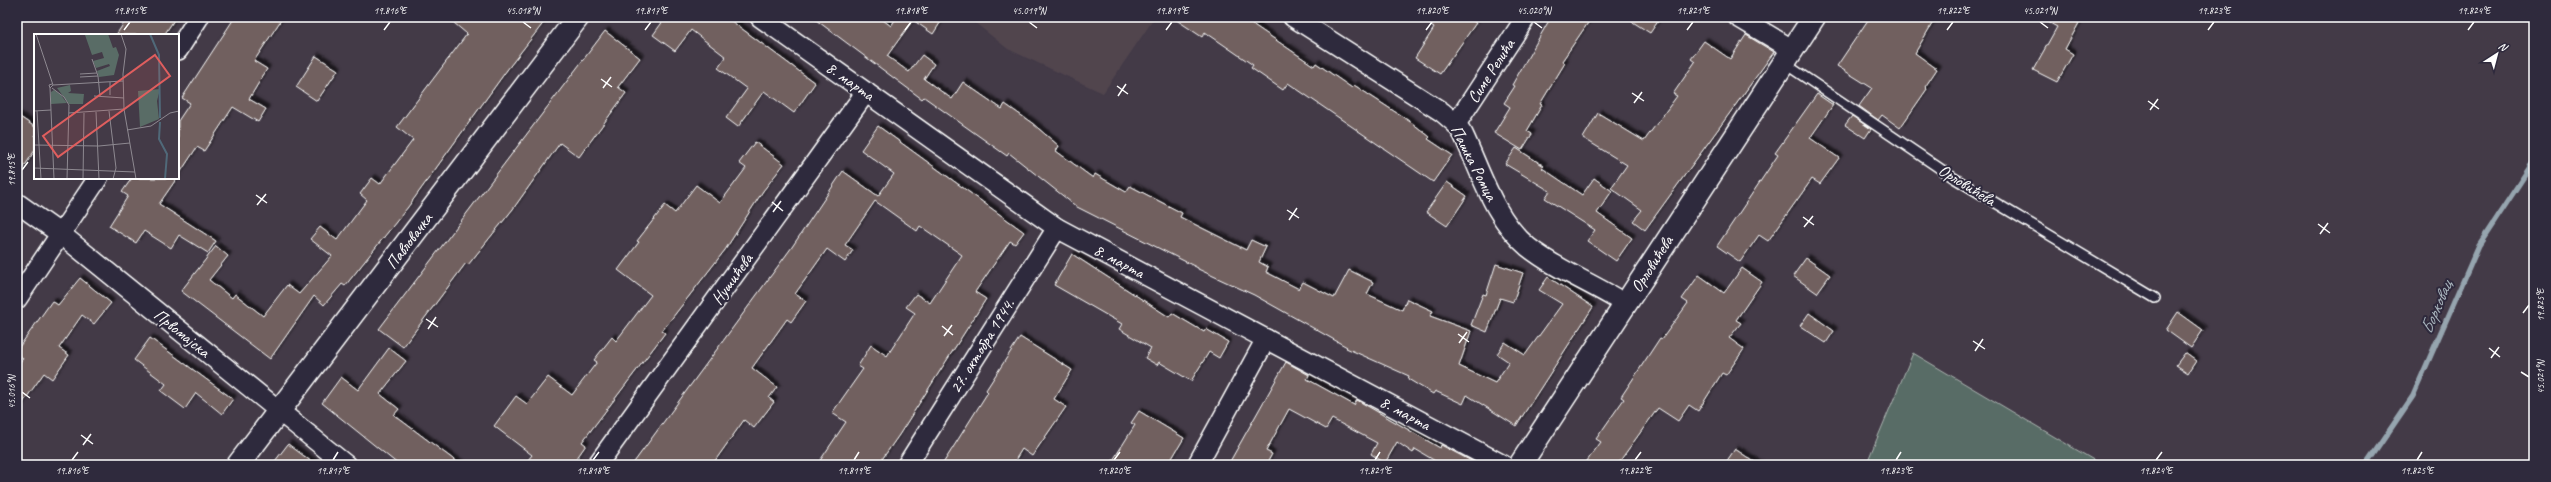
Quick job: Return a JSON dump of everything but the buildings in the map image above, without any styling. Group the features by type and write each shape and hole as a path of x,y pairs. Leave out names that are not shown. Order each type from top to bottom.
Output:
{"street":[{"path":"179,48 199,17"},
{"name":"Павловачка","path":"238,465 578,17"},
{"name":"8. марта","path":"760,17 1057,228 1503,465"},
{"name":"Пашка Ромца","path":"1293,17 1442,112 1456,124 1500,214 1516,235 1541,256 1600,287 1626,304"},
{"name":"Симе Релића","path":"1456,124 1526,17"},
{"path":"1738,17 1788,56"},
{"name":"Орловићева","path":"1520,465 1814,17"},
{"name":"Нушићева","path":"597,465 866,92"},
{"path":"17,299 62,235 97,179"},
{"name":"Првомајска","path":"17,203 62,235 346,465"},
{"name":"27. октобра 1944.","path":"907,465 1057,228"},
{"path":"1197,465 1266,339"}],"lane":[{"name":"Орловићева","path":"1788,56 1954,178 2155,298"}],"shaded area":[{"path":"968,17 1155,17 1103,93 1008,49"}],"green space":[{"path":"1913,353 2102,465 1866,465"}],"waterway":[{"name":"Борковац","path":"2366,465 2413,396 2479,245 2534,161"}]}
